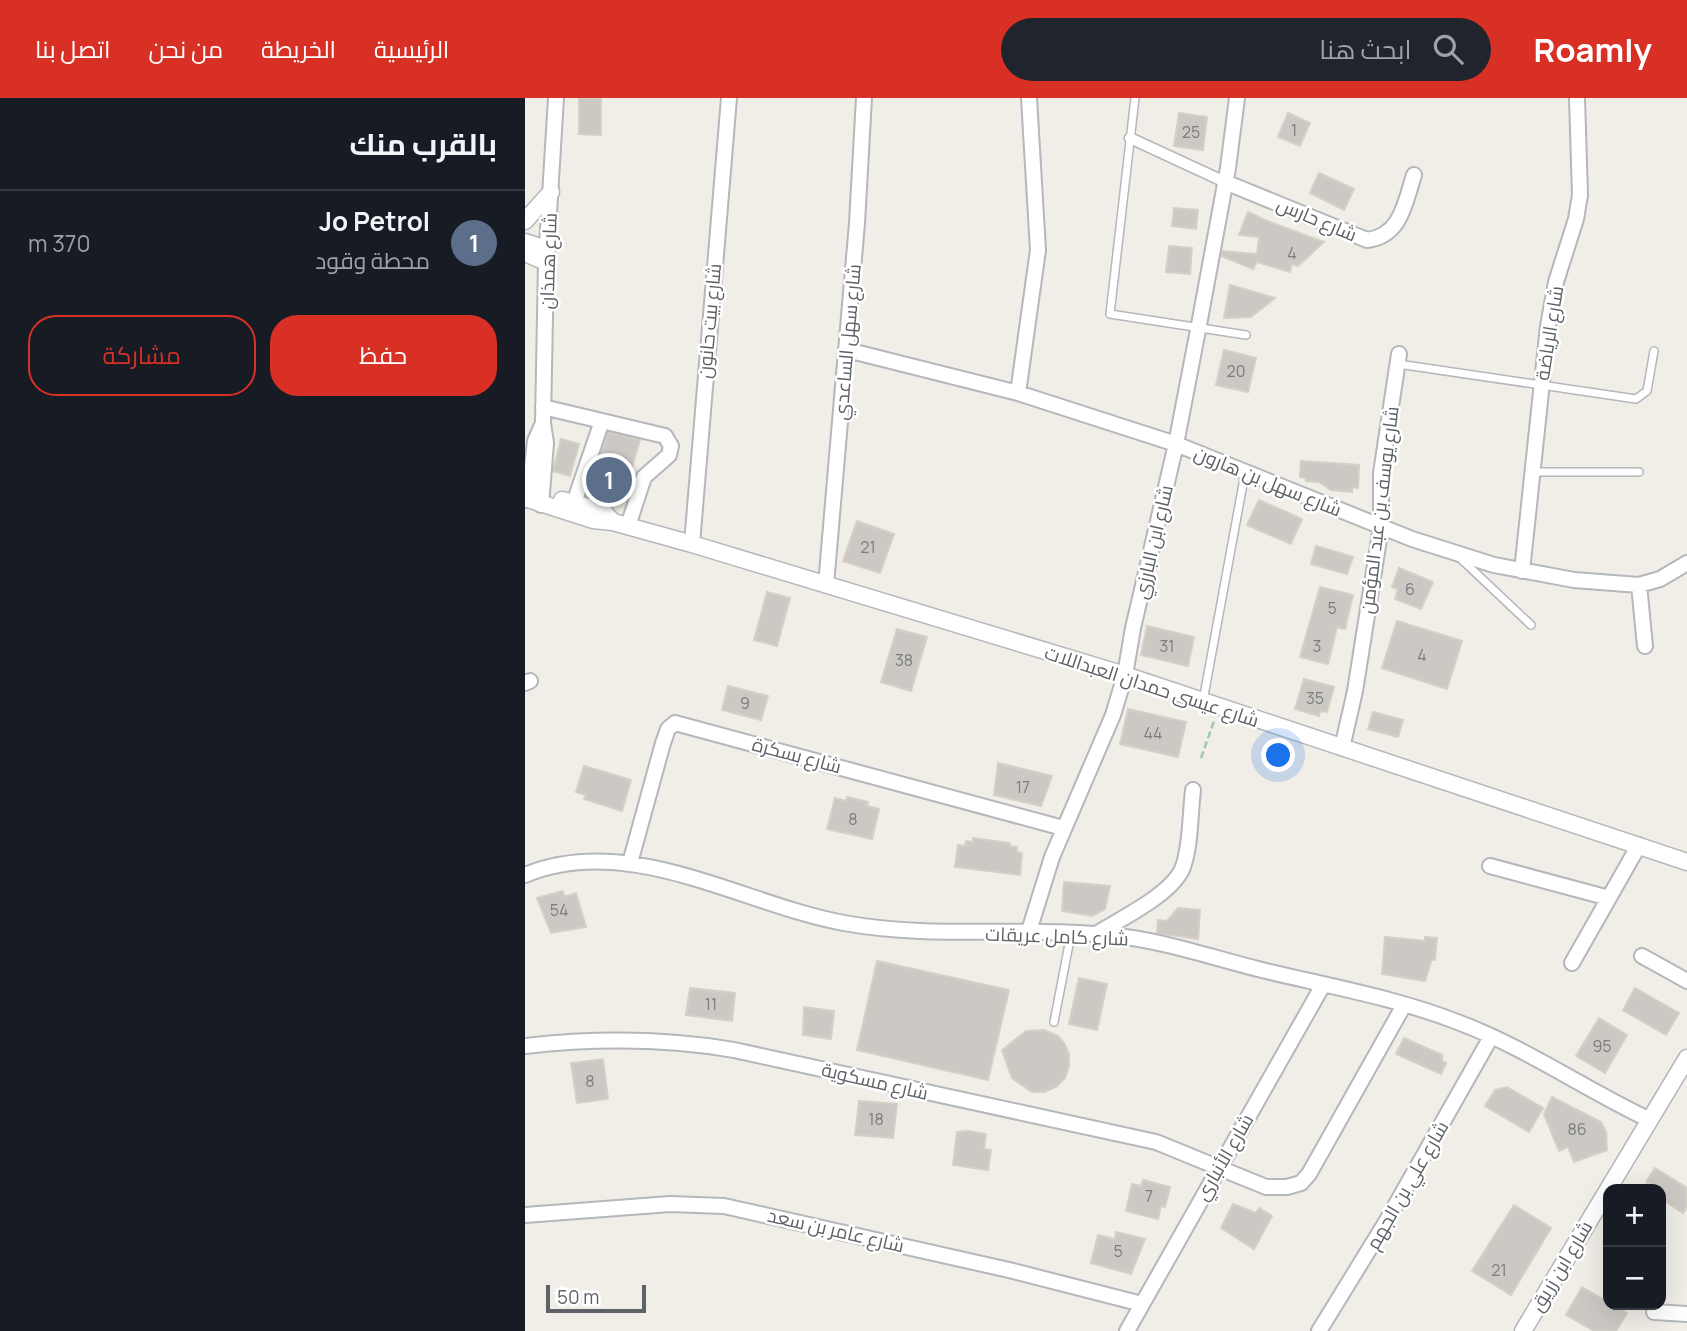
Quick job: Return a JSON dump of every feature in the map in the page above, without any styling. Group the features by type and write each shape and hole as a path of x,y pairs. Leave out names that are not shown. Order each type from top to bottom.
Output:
{"street":[{"name":"شارع همذان","path":"532,497 547,443 543,407 547,255 556,98"},
{"name":"شارع بيت حانون","path":"692,544 729,98"},
{"name":"شارع سهل الساعدي","path":"826,585 847,350 864,98"},
{"path":"1018,393 1038,250 1028,98"},
{"name":"شارع ابن البارزي","path":"1029,931 1063,828 1112,715 1125,675 1132,628 1176,444 1225,182 1237,98"},
{"name":"شارع الرياضة","path":"1523,571 1541,384 1556,282 1576,219 1580,195 1577,98"},
{"path":"1131,138 1225,182"},
{"name":"شارع حارس","path":"1225,182 1367,240 1386,235 1399,220 1414,175"},
{"path":"525,221 551,192"},
{"path":"525,242 547,255"},
{"path":"525,253 547,255"},
{"name":"شارع سهل بن هارون","path":"847,350 1018,393 1176,444 1381,527 1454,553 1523,571 1639,585 1660,579 1687,563"},
{"name":"شارع يوسف بن عبد المؤمن","path":"1342,748 1355,691 1381,527 1381,472 1399,359"},
{"path":"543,407 665,436 671,446 669,455 644,477 621,524"},
{"path":"574,503 602,421"},
{"name":"شارع عيسى حمدان العبداللات","path":"532,497 574,503 603,511 621,524"},
{"name":"شارع عيسى حمدان العبداللات","path":"532,497 593,520 621,524 692,544 1125,675 1687,862"},
{"path":"1639,585 1645,646"},
{"name":"شارع بسكرة","path":"630,863 663,743 668,729 675,723 1063,828"},
{"path":"1096,934 1162,891 1177,878 1185,857 1193,790"},
{"path":"1572,963 1639,845"},
{"name":"شارع كامل عريقات","path":"525,874 574,863 630,863 787,910 864,927 948,932 1096,934 1142,940 1404,1005 1491,1037 1649,1119"},
{"path":"1490,866 1609,898"},
{"path":"1642,956 1687,981"},
{"name":"شارع الأنباري","path":"1126,1331 1323,985"},
{"name":"شارع مسكوية","path":"525,1045 642,1040 682,1041 734,1050 1156,1142 1250,1183 1266,1187 1287,1187 1301,1182 1309,1174 1404,1005"},
{"name":"شارع علي بن الجهم","path":"1319,1331 1386,1222 1491,1037"},
{"name":"شارع ابن زريق","path":"1523,1331 1687,1058"},
{"name":"شارع عامر بن سعد","path":"525,1215 670,1204 724,1206 995,1267 1142,1304"},
{"path":"1654,1311 1687,1314"}],"lane":[{"path":"1135,98 1110,314 1198,330 1246,335"},
{"path":"1399,359 1636,399 1647,391 1654,351"},
{"path":"1532,472 1639,472"},
{"path":"1211,705 1245,473"},
{"path":"1454,553 1531,625"},
{"path":"1054,1022 1071,934"}],"path":[{"path":"1202,758 1211,705"}],"building":[{"path":"579,98 601,98 601,135 579,134"},
{"path":"1179,113 1207,117 1203,150 1174,146"},
{"path":"1288,113 1310,123 1300,146 1278,137"},
{"path":"1319,173 1354,189 1344,210 1310,193"},
{"path":"1174,208 1198,210 1196,229 1172,226"},
{"path":"1248,212 1324,242 1298,266 1292,264 1290,272 1257,262 1253,269 1221,256 1222,251 1257,254 1259,237 1239,235"},
{"path":"1169,246 1192,248 1190,274 1166,272"},
{"path":"1230,285 1275,298 1251,317 1224,318"},
{"path":"1224,350 1256,358 1248,392 1216,385"},
{"path":"608,432 640,440 624,494 591,484"},
{"path":"561,439 579,444 570,476 553,471"},
{"path":"1301,461 1359,465 1358,488 1352,487 1352,492 1331,490 1319,482 1306,481 1306,478 1300,477"},
{"path":"1259,500 1302,519 1291,544 1247,525"},
{"path":"857,521 894,534 880,573 843,561"},
{"path":"1316,546 1353,557 1347,574 1311,564"},
{"path":"1399,568 1433,582 1421,609 1395,599 1398,589 1392,587"},
{"path":"1320,587 1353,595 1345,629 1337,627 1328,664 1300,657"},
{"path":"767,592 790,598 777,646 754,640"},
{"path":"1397,621 1462,641 1447,689 1382,668"},
{"path":"1147,626 1194,637 1188,666 1141,655"},
{"path":"897,629 927,637 911,691 881,682"},
{"path":"1304,679 1334,687 1327,712 1320,711 1319,716 1295,709"},
{"path":"728,686 768,696 761,720 722,710"},
{"path":"1128,709 1186,722 1178,757 1120,744"},
{"path":"1373,712 1403,720 1398,737 1368,729"},
{"path":"998,763 1052,776 1041,806 994,795"},
{"path":"584,766 631,780 622,811 584,799 586,795 576,792"},
{"path":"847,797 868,802 867,806 879,809 872,839 827,829 835,798 846,801"},
{"path":"973,838 1010,843 1010,846 1017,847 1017,852 1022,853 1020,875 955,867 958,845 965,846 966,841 973,842"},
{"path":"1064,882 1110,886 1105,909 1092,916 1062,911"},
{"path":"563,891 564,897 576,893 586,927 551,933 537,898"},
{"path":"1178,908 1200,910 1198,939 1157,933 1158,920 1167,921"},
{"path":"1385,937 1425,941 1425,937 1437,938 1435,960 1432,959 1425,981 1382,974"},
{"path":"877,961 1009,990 988,1080 857,1050"},
{"path":"1079,978 1107,984 1097,1030 1069,1024"},
{"path":"690,988 735,993 732,1021 686,1015"},
{"path":"1635,988 1679,1013 1666,1035 1623,1010"},
{"path":"804,1007 834,1011 831,1039 803,1035"},
{"path":"1599,1018 1627,1035 1605,1073 1576,1056"},
{"path":"1044,1030 1058,1036 1064,1043 1069,1054 1069,1066 1065,1078 1056,1087 1044,1092 1032,1092 1012,1078 1002,1050 1026,1031"},
{"path":"1404,1038 1442,1055 1442,1061 1446,1063 1441,1074 1396,1054"},
{"path":"603,1059 608,1099 577,1103 571,1063"},
{"path":"1507,1087 1543,1108 1529,1132 1485,1106 1495,1090"},
{"path":"1552,1097 1601,1122 1606,1132 1607,1150 1574,1162 1568,1147 1559,1151 1544,1114"},
{"path":"859,1101 897,1104 893,1138 855,1135"},
{"path":"957,1132 986,1134 984,1149 991,1150 988,1170 953,1165"},
{"path":"1655,1168 1687,1188 1687,1207 1683,1213 1666,1202 1666,1184 1646,1182"},
{"path":"1143,1180 1170,1187 1165,1207 1161,1206 1158,1219 1126,1211 1132,1184 1141,1186"},
{"path":"1233,1204 1256,1213 1259,1208 1272,1216 1254,1249 1221,1228"},
{"path":"1514,1205 1551,1228 1511,1295 1472,1271"},
{"path":"1116,1232 1145,1239 1131,1274 1091,1263 1098,1235 1115,1239"},
{"path":"1582,1287 1603,1299 1603,1310 1622,1310 1627,1313 1616,1331 1594,1331 1566,1315"}],"place":[{"name":"Jo Petrol","path":"609,480"}]}
